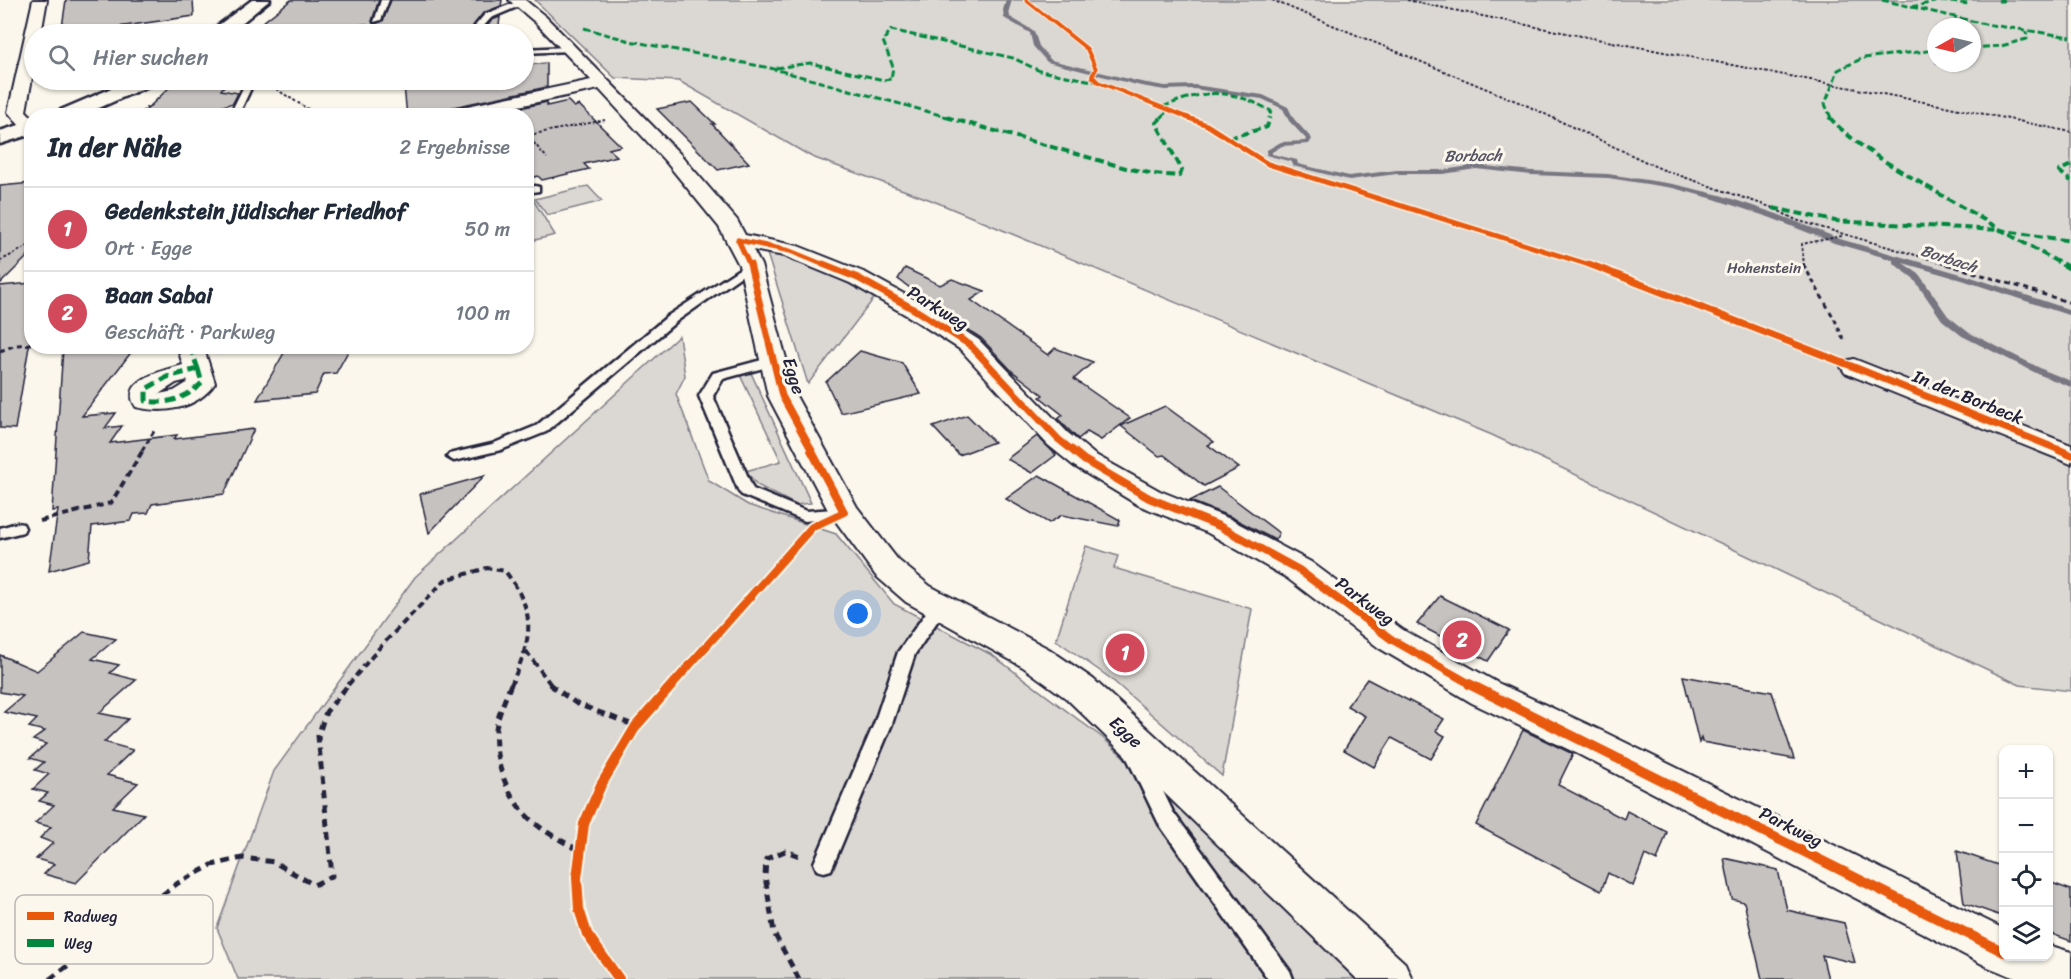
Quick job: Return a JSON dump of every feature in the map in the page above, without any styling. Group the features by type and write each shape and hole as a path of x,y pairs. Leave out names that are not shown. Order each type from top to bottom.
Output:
{"main road":[{"path":"231,24 262,0"},
{"path":"82,108 124,90"},
{"path":"0,138 24,130"}],"street":[{"path":"35,24 40,0"},
{"name":"Egge","path":"518,2 541,20 567,50 603,82 702,192 738,240 750,265 782,396 844,512 887,567 918,594 941,604 1035,658 1080,688 1389,979"},
{"path":"9,66 24,64"},
{"path":"24,81 17,112 24,120"},
{"path":"481,108 603,82"},
{"name":"Parkweg","path":"738,240 790,251 858,278 917,311 970,345 1058,439 1084,460 1149,498 1219,526 1299,570 1390,639 1485,693 1601,748 1999,949"},
{"path":"172,401 192,394 202,383 194,358"},
{"name":"In der Borbeck","path":"1854,367 2071,455"},
{"path":"2027,961 2071,974"}],"lane":[{"path":"377,20 385,0"},
{"path":"481,24 488,16 518,2"},
{"path":"534,51 567,50"},
{"path":"237,108 246,90"},
{"path":"454,457 496,447 541,429 673,318 750,265"},
{"path":"773,361 718,376 706,396 747,492 805,516 844,512"},
{"path":"0,533 17,528"},
{"path":"824,863 883,724 907,652 941,604"},
{"path":"1122,729 1166,818 1282,979"}],"path":[{"path":"1272,0 1528,106 1660,169 1773,208 1796,220 1843,236 2012,283 2071,303"},
{"path":"1407,0 1545,30 1854,87 2071,132"},
{"path":"277,90 304,108"},
{"path":"534,134 631,114"},
{"path":"534,142 547,158"},
{"path":"1843,236 1802,244 1803,264 1835,320 1854,367"},
{"path":"0,261 24,248"},
{"path":"0,351 24,344"},
{"path":"17,528 111,503 172,401"},
{"path":"162,895 178,883 212,865 242,858 274,862 314,885 332,876 318,736 326,712 380,647 445,580 487,568 505,571 524,599 529,613 530,631 526,651 502,706 497,724 496,745 509,794 529,819 580,851"},
{"path":"526,651 535,660 546,681 573,703 636,726"},
{"path":"800,979 774,933 765,876 766,860 785,851 824,863"},
{"path":"50,979 70,964"}],"green space":[{"name":"Hohenstein","path":"535,0 2071,0 2071,691 2020,685 1492,435 931,200 812,157 679,81 615,78"},
{"path":"588,186 602,201 547,215 535,199"},
{"path":"534,201 555,235 534,240"},
{"path":"765,247 823,271 875,297 808,384"},
{"path":"679,336 685,376 676,394 709,481 748,505 836,534 894,604 992,655 1103,738 1317,933 1359,979 238,979 217,928 274,771 415,577"},
{"path":"751,373 811,503 796,505 757,485 746,471 781,461 740,375"},
{"path":"1086,546 1118,556 1114,568 1252,609 1222,776 1110,678 1056,640"}],"building":[{"path":"66,0 193,0 194,16 139,24 62,24"},
{"path":"291,0 379,0 372,21 375,24 261,24"},
{"path":"391,0 502,0 501,6 483,13 475,24 375,24 383,21"},
{"path":"500,17 499,24 489,24 492,20"},
{"path":"547,63 547,87 534,90 534,64"},
{"path":"167,90 221,90 238,93 233,103 217,108 148,108"},
{"path":"404,90 533,90 449,108 406,108"},
{"path":"568,101 574,107 579,105 621,146 609,149 617,156 584,164 589,169 542,180 538,176 534,177 534,108 520,108 547,102 547,106"},
{"path":"692,102 749,163 718,170 657,109"},
{"path":"24,184 24,260 0,284 0,186"},
{"path":"905,268 940,285 952,279 985,291 971,300 1048,355 1055,348 1093,362 1074,379 1130,418 1101,440 1087,432 1078,439 1058,419 1063,415 1040,397 1043,395 1012,371 981,338 918,297 921,296 898,279"},
{"path":"24,284 24,354 28,354 15,429 0,428 0,286"},
{"path":"860,351 902,363 921,394 841,413 826,382"},
{"path":"63,354 130,354 82,416 116,413 105,428 122,426 110,443 177,435 174,439 254,429 224,494 152,504 148,513 134,514 131,521 92,526 89,560 49,571 58,510 52,511"},
{"path":"283,354 347,354 336,373 324,374 315,394 257,400"},
{"path":"1165,406 1214,442 1208,445 1239,468 1204,486 1164,455 1159,456 1121,426"},
{"path":"967,415 994,442 959,455 933,427"},
{"path":"1037,436 1056,455 1032,473 1007,459"},
{"path":"1039,475 1120,520 1118,526 1062,515 1049,523 1006,499"},
{"path":"484,476 429,533 420,494"},
{"path":"1218,487 1279,533 1275,540 1231,517 1190,501"},
{"path":"1440,596 1509,630 1488,661 1417,624"},
{"path":"84,632 116,639 92,659 119,665 110,673 136,680 99,713 128,719 104,742 133,750 107,775 138,783 113,807 144,814 76,883 44,874 54,864 36,859 53,843 40,838 51,827 35,823 54,805 39,801 48,793 33,789 49,774 35,770 44,762 30,758 46,744 33,740 45,731 29,727 37,719 4,712 23,696 0,692 0,655 37,671"},
{"path":"1683,676 1772,692 1794,759 1702,742 1701,738 1699,743"},
{"path":"1367,679 1444,719 1436,731 1445,736 1431,759 1392,738 1374,767 1344,750 1365,716 1347,706"},
{"path":"1523,730 1573,754 1558,785 1624,819 1627,811 1667,832 1657,861 1645,855 1633,886 1608,873 1601,891 1476,825"},
{"path":"1957,851 1999,865 1999,915 1964,903"},
{"path":"1724,858 1778,870 1787,910 1844,923 1855,963 1822,955 1828,979 1762,979 1744,902 1732,899"},
{"path":"2053,883 2071,890 2071,941 2053,934"}],"waterway":[{"name":"Borbach","path":"1009,0 1006,10 1007,18 1032,32 1036,46 1049,61 1141,84 1165,88 1194,87 1263,97 1286,108 1291,120 1309,139 1307,143 1281,144 1269,151 1269,155 1295,161 1295,165 1349,178 1397,172 1443,172 1476,167 1532,173 1608,176 1673,186 1717,197 1837,241 1965,278 2071,313"},
{"path":"1896,261 1916,276 1945,318 1965,334 2043,373 2071,384"}],"marked path":[{"path":"1882,0 1985,24 2071,37"},
{"path":"1998,1 2003,1 2000,0"},
{"path":"1911,7 1939,1 1969,4"},
{"path":"584,28 630,41 770,68 1126,168 1179,176 1182,170 1156,123 1169,110"},
{"path":"776,68 810,63 884,80 891,79 893,67 883,41 891,30 1013,58 1040,71 1098,82"},
{"path":"1981,47 2001,46 2027,39 2026,31"},
{"path":"1927,51 1863,58 1838,70 1825,104 1828,115 1848,137 1870,152 1999,230 2071,269"},
{"path":"1163,107 1193,95 1221,93 1256,103 1271,111 1267,127 1229,138"},
{"path":"2071,165 2059,171 2071,181"},
{"path":"1773,208 1835,221 1999,230 2071,241"},
{"path":"193,354 198,369"},
{"path":"198,369 202,383 190,393 169,402 146,401 146,389 167,377 198,369"}],"cycle path":[{"path":"1026,0 1087,49 1096,69 1092,76 1098,82 1207,125 1268,164 1576,259 1854,367 2071,455"},
{"path":"738,240 790,251 858,278 917,311 970,345 1058,439 1084,460 1149,498 1219,526 1299,570 1391,639 1485,693 1591,743 1999,949"},
{"path":"619,979 587,934 579,909 577,878 584,824 601,785 636,726 812,527 844,512 782,396 750,265 738,240"}],"place":[{"name":"Baan Sabai","path":"1462,640"},
{"name":"Gedenkstein jüdischer Friedhof","path":"1125,653"}]}
